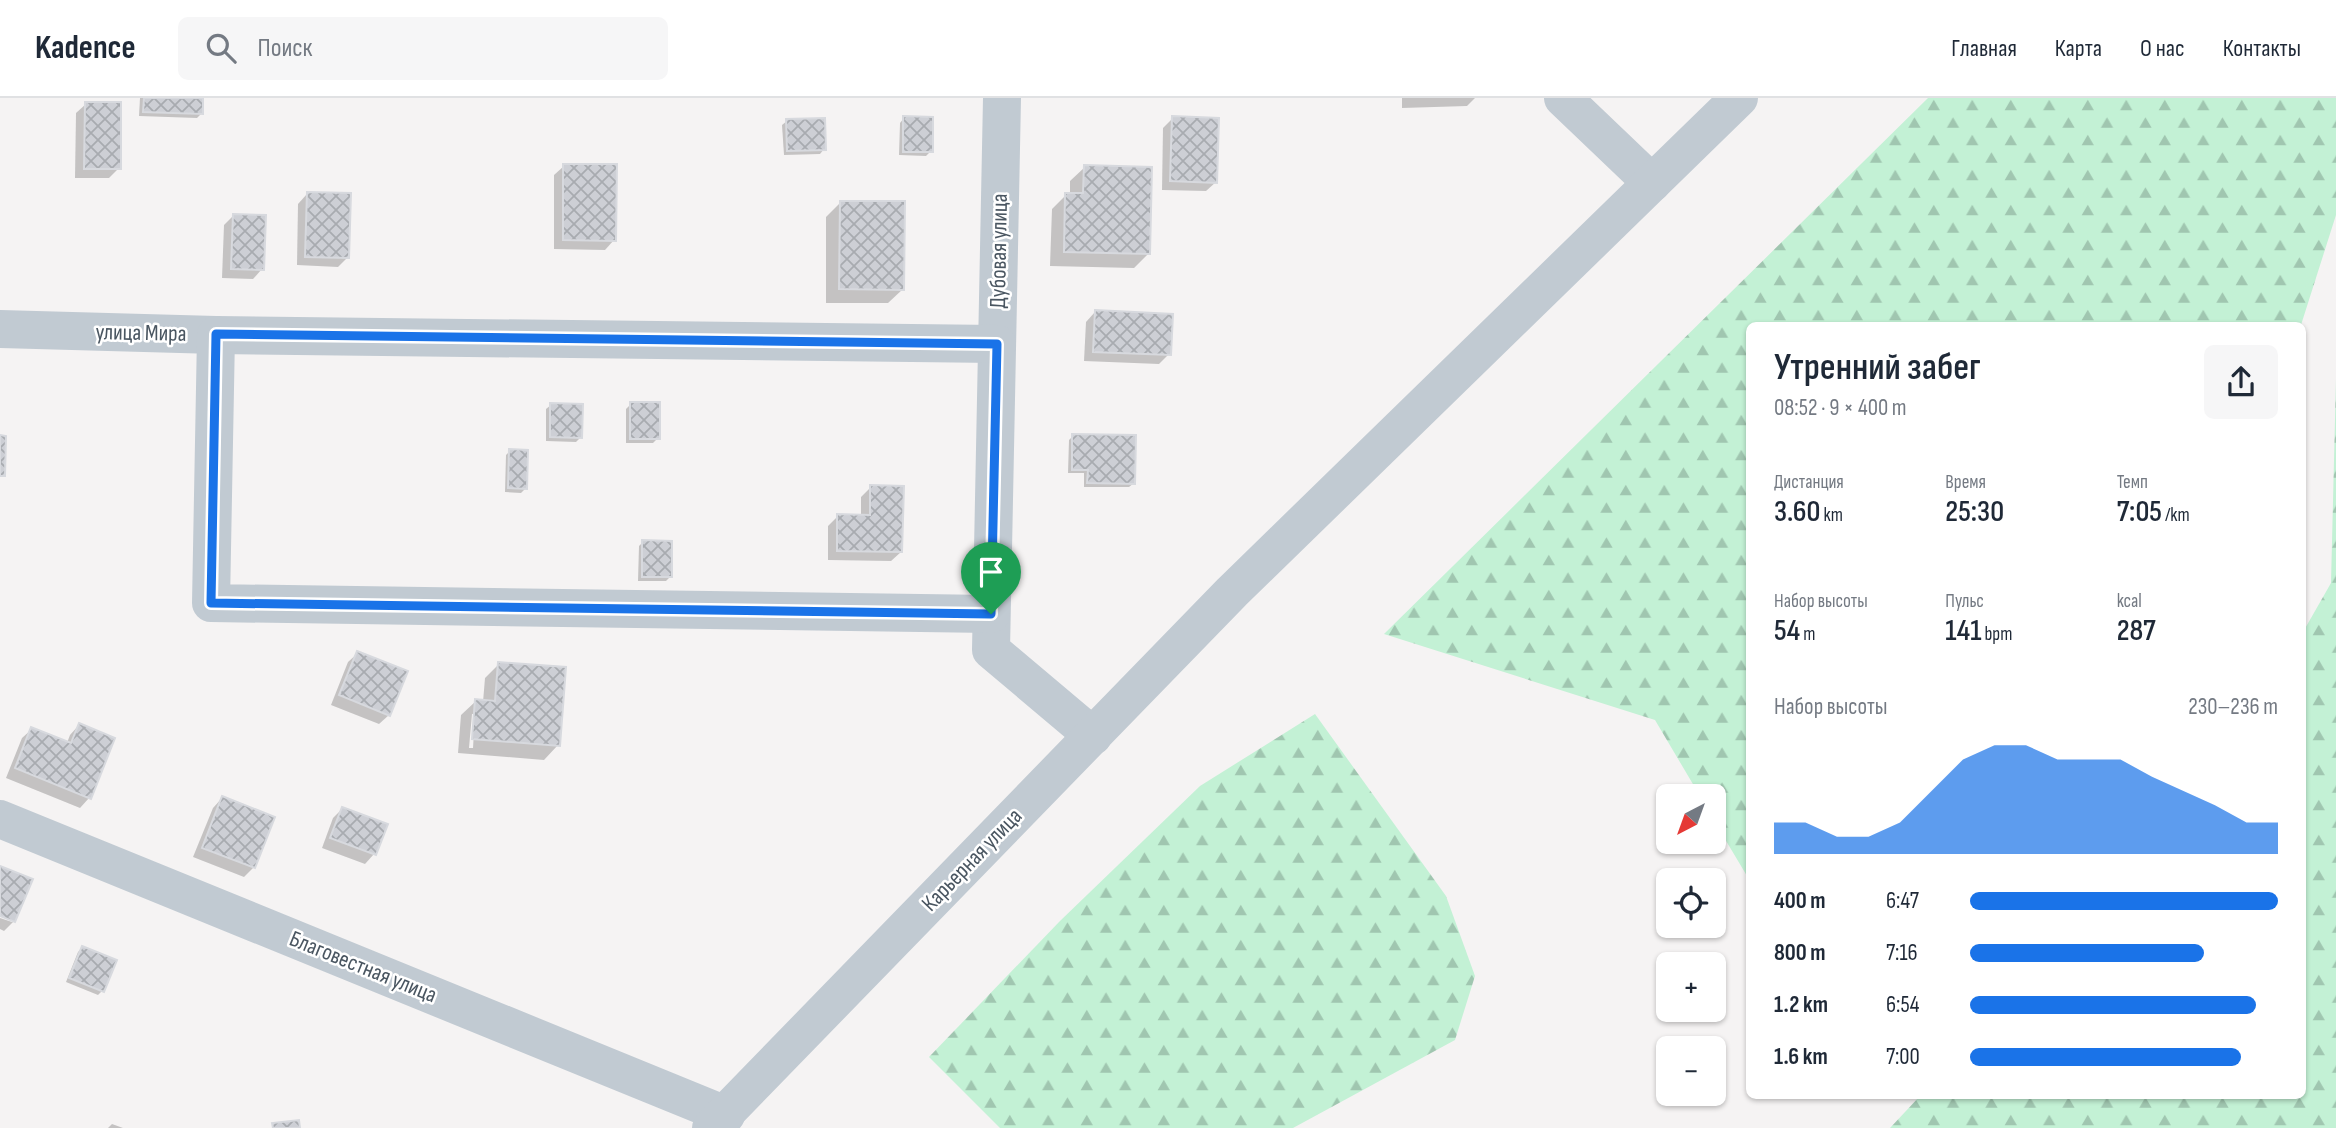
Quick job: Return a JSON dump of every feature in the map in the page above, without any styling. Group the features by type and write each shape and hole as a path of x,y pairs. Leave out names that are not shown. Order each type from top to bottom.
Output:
{"street":[{"name":"Дубовая улица","path":"1002,98 991,650 1093,736"},
{"path":"1563,98 1652,183"},
{"name":"Карьерная улица","path":"719,1121 1231,592 1739,98"},
{"name":"улица Мира","path":"0,329 997,344"},
{"path":"216,334 211,603 991,614"},
{"name":"Благовестная улица","path":"0,819 719,1121"}],"green space":[{"path":"1928,98 2336,98 2336,215 2302,322 1746,322 1746,874 1726,841 1726,784 1693,784 1655,720 1384,634"},
{"path":"2336,379 2336,1128 1890,1128 1917,1099 2306,1099 2306,627 2331,583"},
{"path":"1315,714 1446,896 1475,976 1455,1040 1293,1128 1000,1128 929,1057 1060,921 1200,786"}],"building":[{"path":"144,98 203,98 203,114 143,112"},
{"path":"85,102 121,102 121,169 84,169"},
{"path":"903,116 933,117 933,152 903,152"},
{"path":"1172,116 1219,118 1217,183 1170,181"},
{"path":"825,118 826,150 787,151 786,119"},
{"path":"563,164 617,164 616,241 563,240"},
{"path":"1084,165 1152,167 1150,254 1064,252 1065,193 1083,193"},
{"path":"307,192 351,193 349,258 305,257"},
{"path":"840,201 905,201 904,290 839,289"},
{"path":"233,214 266,215 264,270 231,269"},
{"path":"1095,310 1173,314 1171,355 1093,352"},
{"path":"630,402 660,402 660,439 630,439"},
{"path":"550,403 583,404 582,438 550,437"},
{"path":"1072,434 1136,435 1135,484 1087,483 1088,470 1072,470"},
{"path":"0,435 6,436 5,476 0,476"},
{"path":"509,449 528,450 527,489 508,488"},
{"path":"870,485 904,486 902,552 837,551 837,514 870,515"},
{"path":"642,540 672,541 672,577 642,577"},
{"path":"357,651 408,671 390,716 339,695"},
{"path":"498,662 566,667 560,746 472,739 475,699 495,701"},
{"path":"79,723 115,738 91,799 15,768 31,727 71,743"},
{"path":"222,796 275,817 255,868 202,848"},
{"path":"342,807 388,824 376,855 330,838"},
{"path":"0,866 33,879 15,922 0,916"},
{"path":"82,946 117,960 104,992 69,978"},
{"path":"299,1120 300,1128 273,1128 272,1123"}],"route":[{"path":"216,334 997,344 991,614 211,603 216,334"}]}
